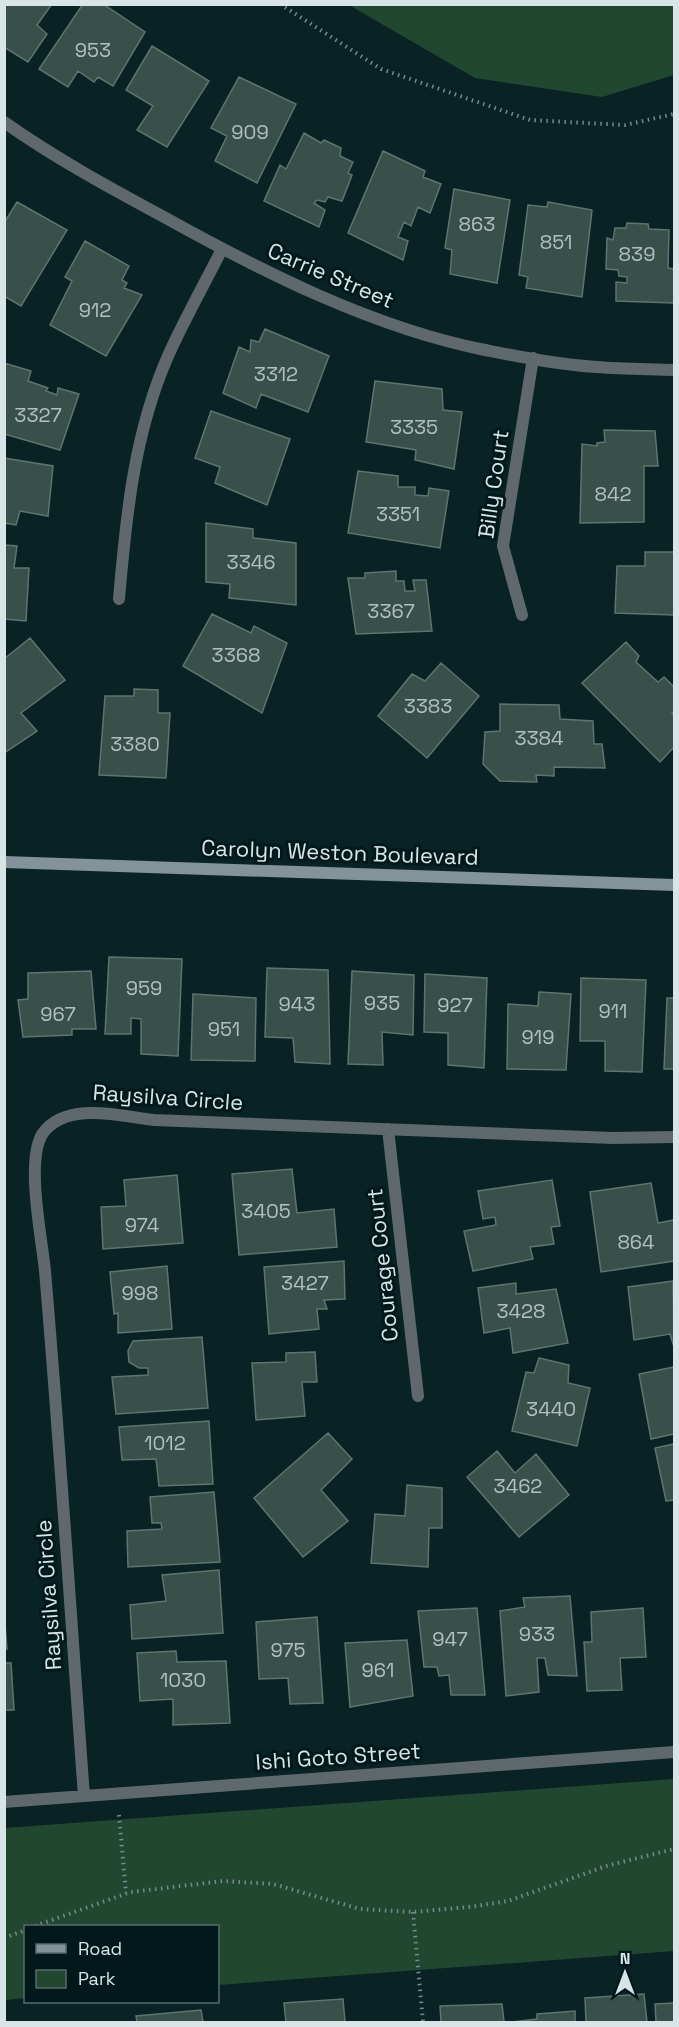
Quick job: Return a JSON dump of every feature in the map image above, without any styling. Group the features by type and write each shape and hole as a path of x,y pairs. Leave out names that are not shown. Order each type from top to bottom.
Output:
{"street":[{"name":"Carrie Street","path":"4,122 98,181 222,249 277,277 404,329 484,350 533,358 596,367 675,370"},
{"path":"119,599 126,518 134,465 150,405 168,357 222,249"},
{"name":"Billy Court","path":"522,615 503,546 533,358"},
{"name":"Carolyn Weston Boulevard","path":"4,862 675,885"},
{"name":"Raysilva Circle","path":"84,1796 45,1271 34,1166 39,1140 56,1121 82,1112 154,1120 613,1138 675,1137"},
{"name":"Courage Court","path":"388,1129 417,1396"},
{"name":"Ishi Goto Street","path":"4,1802 675,1752"}],"path":[{"path":"280,4 381,69 530,120 625,125 675,114"},
{"path":"117,1793 126,1893"},
{"path":"38,1925 126,1893 223,1881 273,1884 360,1909 413,1912 469,1907 508,1901 606,1866 675,1849"},
{"path":"413,1912 423,2022"},
{"path":"4,1938 24,1931"}],"green space":[{"path":"349,5 674,5 674,75 602,97 475,78"},
{"path":"674,1779 674,1951 219,1985 219,1925 24,1925 24,1998 5,2000 5,1828"}],"building":[{"path":"4,4 52,4 37,25 47,34 28,62 4,47"},
{"path":"83,4 103,4 145,32 113,86 98,77 94,82 78,71 68,87 39,69"},
{"path":"152,46 209,81 167,147 137,130 153,106 126,90"},
{"path":"239,77 296,104 257,183 215,161 227,136 211,128"},
{"path":"304,133 321,143 324,140 341,148 340,156 353,162 348,173 352,175 342,201 328,197 325,202 317,200 314,203 325,210 319,227 264,201 280,165 286,169"},
{"path":"383,151 425,171 423,177 441,184 430,213 418,207 411,226 404,222 398,237 408,241 403,260 348,233"},
{"path":"454,189 510,200 497,283 450,274 452,250 445,248"},
{"path":"17,202 67,230 21,306 4,296 4,223"},
{"path":"548,202 592,210 582,297 526,288 528,277 519,275 528,205 547,207"},
{"path":"627,223 648,224 649,229 669,230 668,268 674,269 674,303 616,301 616,282 627,283 627,277 619,276 618,270 606,269 607,238 613,240 615,228 626,228"},
{"path":"85,241 129,266 122,280 127,283 124,288 142,295 106,356 50,325 72,281 65,277"},
{"path":"265,329 329,356 308,412 261,394 256,408 223,393 239,347 250,352 251,340 259,342"},
{"path":"4,363 31,371 28,381 48,388 46,391 57,395 58,388 79,394 60,450 4,434"},
{"path":"375,381 442,389 443,410 462,412 454,469 415,460 416,450 366,442"},
{"path":"211,411 290,439 267,505 215,483 220,467 195,458"},
{"path":"604,430 655,431 658,466 644,466 644,522 580,523 582,444 597,446 597,443 605,442"},
{"path":"4,458 53,466 48,516 20,511 16,525 4,523"},
{"path":"358,471 398,476 398,487 415,487 415,495 428,496 429,488 449,491 440,548 348,533"},
{"path":"206,523 253,529 253,538 296,543 296,605 229,598 230,584 206,582"},
{"path":"4,545 17,546 14,568 29,568 26,621 4,619"},
{"path":"645,552 674,552 674,615 615,613 617,566 645,566"},
{"path":"396,571 396,581 404,581 405,591 415,591 413,580 426,580 432,631 356,634 348,578 365,578 365,573"},
{"path":"212,614 251,633 254,626 287,643 262,713 183,666"},
{"path":"30,638 65,680 21,713 37,731 4,753 4,659"},
{"path":"626,642 639,656 636,662 658,682 664,677 674,687 674,711 672,713 674,716 674,747 660,762 582,683"},
{"path":"441,663 479,696 427,758 378,716 412,674 425,681"},
{"path":"134,689 158,690 158,713 170,713 166,778 99,775 105,696 134,696"},
{"path":"500,704 559,705 560,719 593,721 594,744 602,744 605,768 554,767 554,776 536,775 537,782 500,781 483,764 485,732 500,731"},
{"path":"109,957 182,959 178,1056 141,1054 141,1019 131,1018 131,1034 105,1034"},
{"path":"267,968 328,970 330,1064 295,1062 293,1038 265,1037"},
{"path":"91,971 96,1029 72,1029 72,1035 23,1037 18,1000 28,999 28,973"},
{"path":"352,971 414,975 413,1035 382,1032 383,1065 348,1064"},
{"path":"425,974 487,978 484,1068 448,1065 448,1033 424,1032"},
{"path":"581,978 646,980 642,1072 605,1071 605,1041 580,1041"},
{"path":"539,992 571,994 566,1070 507,1069 508,1004 538,1006"},
{"path":"193,994 256,998 255,1061 191,1060"},
{"path":"667,998 674,998 674,1069 664,1069"},
{"path":"292,1169 297,1213 334,1209 337,1247 239,1255 232,1174"},
{"path":"177,1175 183,1243 103,1249 101,1207 126,1206 124,1180"},
{"path":"552,1180 560,1226 551,1227 554,1244 530,1247 533,1259 473,1271 464,1231 496,1225 495,1217 483,1219 478,1191"},
{"path":"651,1183 658,1223 674,1220 674,1261 601,1272 590,1192"},
{"path":"344,1261 345,1299 324,1300 327,1309 317,1309 319,1329 269,1334 264,1267"},
{"path":"167,1266 172,1329 118,1333 118,1313 114,1314 110,1272"},
{"path":"673,1281 674,1347 670,1334 634,1340 628,1287"},
{"path":"516,1283 516,1294 556,1289 568,1343 513,1353 510,1328 484,1333 478,1288"},
{"path":"202,1337 208,1408 116,1414 112,1377 148,1375 148,1368 139,1368 129,1362 128,1351 133,1341"},
{"path":"315,1352 317,1382 302,1382 305,1416 256,1420 252,1363 286,1362 286,1353"},
{"path":"539,1358 569,1365 568,1383 590,1388 577,1446 512,1431 526,1372 534,1373"},
{"path":"674,1367 674,1434 651,1439 639,1374"},
{"path":"209,1421 213,1484 159,1486 156,1459 122,1460 119,1427"},
{"path":"328,1433 352,1459 321,1490 348,1521 303,1557 254,1498"},
{"path":"674,1444 674,1500 666,1501 655,1448"},
{"path":"497,1451 515,1473 536,1454 569,1495 519,1537 467,1477"},
{"path":"407,1485 442,1488 442,1528 429,1528 428,1567 371,1563 375,1514 405,1516"},
{"path":"214,1492 220,1562 128,1567 127,1531 162,1529 161,1523 152,1523 150,1497"},
{"path":"219,1570 223,1633 132,1639 130,1605 166,1601 162,1575"},
{"path":"570,1596 577,1676 548,1675 545,1658 537,1658 539,1692 506,1696 500,1611 525,1607 523,1598"},
{"path":"477,1608 485,1695 451,1695 449,1675 439,1676 437,1667 424,1667 418,1611"},
{"path":"643,1608 646,1657 620,1658 622,1690 587,1691 584,1642 592,1642 591,1612"},
{"path":"4,1612 7,1649 4,1649"},
{"path":"317,1617 323,1703 290,1704 288,1678 259,1679 256,1622"},
{"path":"407,1640 413,1696 350,1707 345,1643"},
{"path":"176,1651 177,1662 226,1661 230,1723 173,1725 173,1699 140,1701 137,1653"},
{"path":"4,1663 11,1663 14,1710 4,1710"},
{"path":"644,1994 647,2022 586,2022 585,1998"},
{"path":"343,1999 345,2022 286,2022 284,2003"},
{"path":"674,2003 674,2022 656,2022 655,2004"},
{"path":"502,2004 504,2022 441,2022 440,2006"},
{"path":"201,2010 203,2022 137,2022 136,2016"},
{"path":"575,2011 575,2022 512,2022 537,2019 537,2014"}]}
